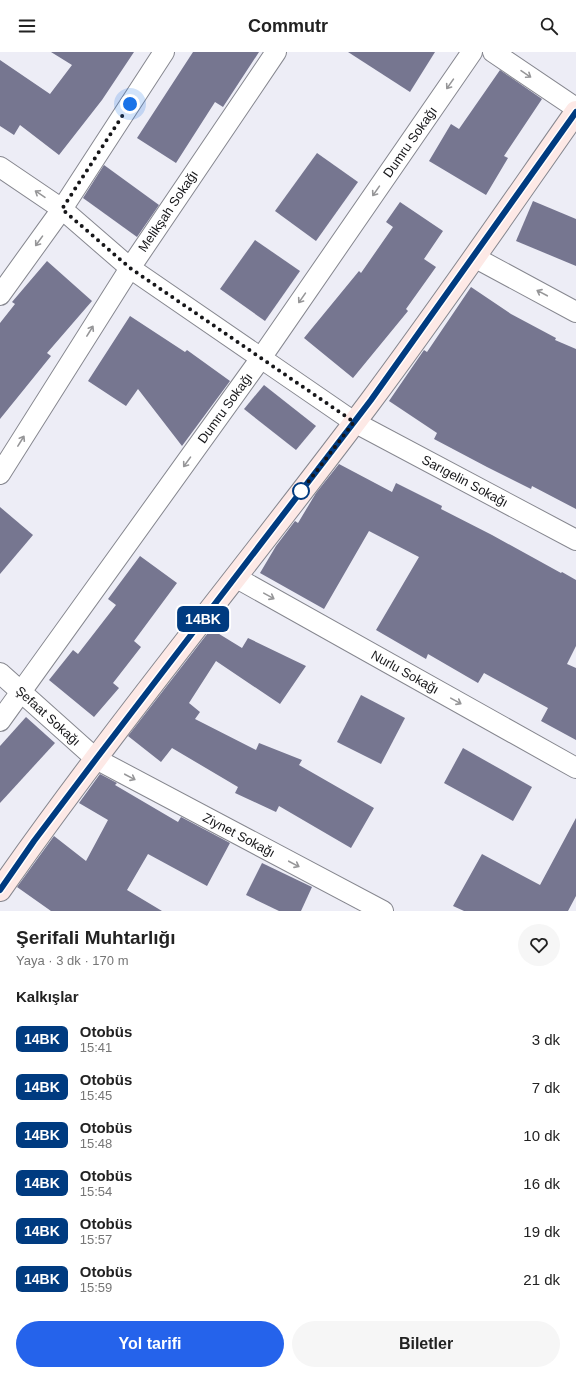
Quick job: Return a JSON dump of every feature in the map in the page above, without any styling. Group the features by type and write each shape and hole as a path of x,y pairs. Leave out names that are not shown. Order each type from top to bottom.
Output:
{"street":[{"path":"0,295 62,209 164,52"},
{"name":"Melikşah Sokağı","path":"0,474 130,268 276,52"},
{"name":"Dumru Sokağı","path":"0,721 261,358 472,52"},
{"path":"493,52 576,108"},
{"path":"0,890 34,841 96,759 354,422 474,257 576,112"},
{"name":"Sarıgelin Sokağı","path":"0,167 62,209 130,268 354,422 576,540"},
{"path":"474,257 576,312"},
{"name":"Nurlu Sokağı","path":"235,577 576,768"},
{"name":"Şefaat Sokağı","path":"0,673 96,759"},
{"name":"Ziynet Sokağı","path":"96,759 383,911"}],"building":[{"path":"51,52 134,52 102,100 59,155 20,125 14,135 0,126 0,60 50,94 72,65"},
{"path":"193,52 259,52 223,107 215,102 176,163 137,138"},
{"path":"348,52 435,52 410,92"},
{"path":"500,70 542,99 504,156 508,158 486,195 429,161 451,124 459,129"},
{"path":"317,153 358,182 316,241 275,211"},
{"path":"104,165 159,205 137,237 83,198"},
{"path":"533,201 576,219 576,266 516,241"},
{"path":"400,202 443,231 424,259 436,267 406,309 408,311 353,378 304,338 359,271 361,273 393,227 386,222"},
{"path":"255,240 300,271 265,321 220,289"},
{"path":"47,261 92,301 47,353 51,356 0,419 0,323 15,304 12,302"},
{"path":"471,287 511,314 556,338 555,340 576,349 576,509 532,486 531,489 434,439 437,433 389,401 424,350 427,352"},
{"path":"130,316 185,352 187,350 230,381 182,446 138,389 126,406 88,381"},
{"path":"264,385 316,426 296,450 244,409"},
{"path":"339,464 392,492 396,483 442,506 441,509 576,580 576,646 567,664 576,668 576,740 541,721 548,708 484,673 478,683 428,654 426,659 376,630 419,557 369,531 324,609 260,573 276,546 295,521 298,523 316,493"},
{"path":"0,507 33,535 0,574"},
{"path":"140,556 177,583 134,641 141,647 113,683 119,688 94,717 49,680 73,650 78,654 116,605 108,599"},
{"path":"211,629 242,648 248,638 306,666 280,704 216,661 189,703 200,712 195,719 256,750 259,743 302,760 299,765 374,808 351,848 279,806 276,812 235,793 238,787 172,748 161,762 128,736"},
{"path":"361,695 405,718 381,764 337,742"},
{"path":"26,717 55,743 0,803 0,746"},
{"path":"463,748 532,787 513,821 444,783"},
{"path":"100,774 117,783 115,785 178,822 181,817 230,843 207,886 148,854 127,890 162,911 51,911 17,887 54,836 86,861 108,820 79,803"},
{"path":"576,818 576,896 568,911 464,911 453,906 482,854 540,885"},
{"path":"262,863 312,887 301,911 279,911 246,895"}],"bus line":[{"name":"14BK","path":"0,890 34,841 96,759 371,400 576,112"}],"route":[{"path":"130,104 62,209 130,268 354,422 299,494 301,491"}]}
